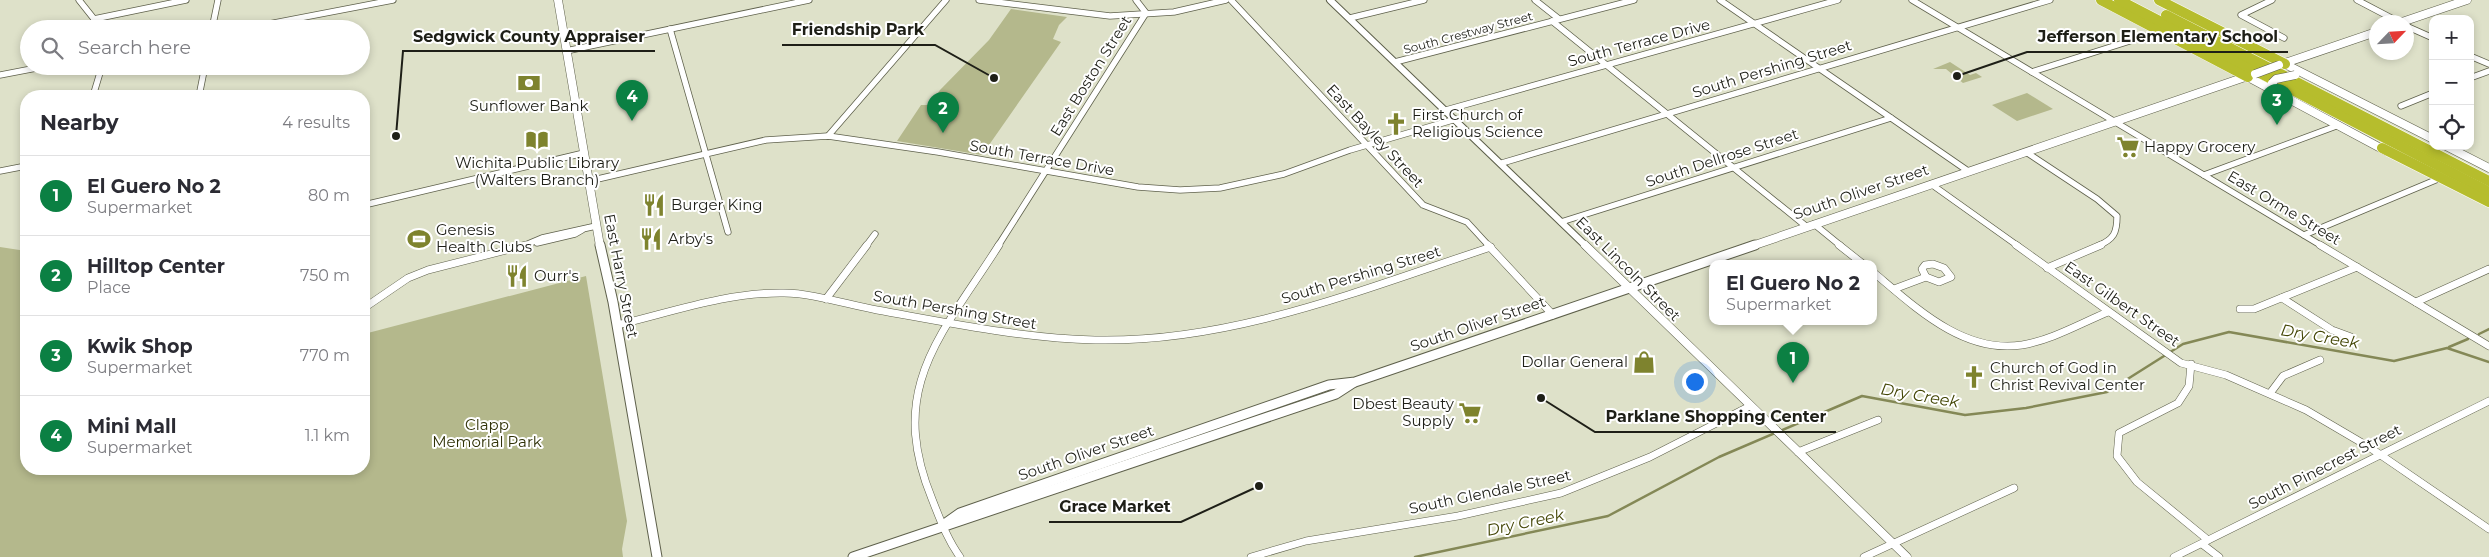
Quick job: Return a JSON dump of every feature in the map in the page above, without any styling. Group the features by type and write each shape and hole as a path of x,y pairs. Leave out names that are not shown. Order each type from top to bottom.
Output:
{"highway":[{"path":"2101,0 2251,75"},
{"path":"2119,0 2211,46 2489,192"},
{"path":"2136,0 2489,181"},
{"path":"2158,0 2282,64"},
{"path":"2382,148 2489,202"}],"main road":[{"name":"East Harry Street","path":"558,0 596,226 617,324 657,557"},
{"path":"2414,17 2467,0"},
{"name":"South Oliver Street","path":"1710,260 2369,34"},
{"path":"2282,64 2318,80 2429,137"},
{"path":"2251,75 2280,93 2489,206"},
{"path":"2280,93 2272,83 2276,79 2295,75 2318,80"},
{"path":"2454,150 2489,168"},
{"name":"South Oliver Street","path":"853,557 943,525 962,522 1193,444 1336,394 1355,382 1709,261"}],"street":[{"path":"79,0 94,19 186,0"},
{"path":"214,20 218,0"},
{"path":"289,20 392,0"},
{"path":"566,51 809,0"},
{"path":"828,136 946,0"},
{"path":"979,0 1110,16 1145,16 1174,12 1226,0"},
{"path":"1136,0 1146,13 1145,16"},
{"name":"East Bayley Street","path":"1231,0 1422,205 1467,222 1553,315"},
{"name":"East Lincoln Street","path":"1330,0 1502,163 1628,289 1907,557"},
{"path":"1350,18 1424,0"},
{"path":"1535,0 1559,20"},
{"name":"South Crestway Street","path":"1395,62 1634,0"},
{"path":"1720,0 1968,171"},
{"name":"South Terrace Drive","path":"1446,110 1838,0"},
{"name":"East Orme Street","path":"1912,0 2489,346"},
{"name":"South Pershing Street","path":"1502,163 2050,0"},
{"path":"2272,0 2241,15 2284,38"},
{"path":"2357,0 2386,15"},
{"name":"East Boston Street","path":"943,525 923,479 914,442 918,383 929,356 1145,16"},
{"path":"1552,21 1734,167 1858,260"},
{"path":"670,29 707,153 728,232"},
{"path":"2414,30 2429,36"},
{"path":"2032,72 2152,34"},
{"path":"2474,58 2489,64"},
{"path":"0,75 20,71"},
{"path":"2474,77 2489,71"},
{"path":"95,90 99,75"},
{"path":"200,90 203,75"},
{"path":"2401,106 2429,95"},
{"name":"South Dellrose Street","path":"1561,222 1891,118"},
{"name":"South Terrace Drive","path":"589,181 766,140 828,136 938,152 1138,187 1180,190 1220,188 1251,183 1284,174 1366,146 1456,120"},
{"path":"2204,175 2339,125"},
{"path":"2026,152 2097,199 2117,216 2117,231 2110,241 2047,268"},
{"path":"370,204 584,153"},
{"path":"0,172 20,167"},
{"path":"2304,235 2438,179"},
{"name":"East Gilbert Street","path":"1931,184 2181,363 2191,364 2271,392 2351,434 2489,529"},
{"path":"370,304 408,278 428,270 575,234 596,226"},
{"path":"826,299 875,234"},
{"name":"South Pershing Street","path":"617,324 744,294 787,293 949,324 1040,338 1098,340 1200,333 1253,322 1349,294 1491,247"},
{"path":"2240,309 2254,309 2357,266"},
{"path":"2416,302 2489,269"},
{"path":"1877,275 1937,324 1977,342 2001,345 2030,342 2108,312"},
{"path":"1894,289 1926,277"},
{"path":"2282,298 2332,330 2350,337"},
{"path":"2271,392 2283,376 2320,360"},
{"path":"2191,364 2189,386 2178,403 2119,433 2117,456 2138,482 2205,542 2218,557"},
{"name":"South Pinecrest Street","path":"2174,557 2489,401"},
{"name":"South Glendale Street","path":"1251,557 1306,541 1458,516 1561,493 1650,457 1750,406"},
{"path":"1798,452 1878,420"},
{"path":"1864,557 2014,488"},
{"path":"943,525 960,557"}],"green space":[{"path":"1011,9 1067,17 1059,25 1053,39 1061,42 982,155 897,141 921,105 929,105 940,90 989,40"},
{"path":"1950,62 1970,75 1976,73 1982,77 1963,83 1946,69 1933,69"},
{"path":"2027,93 2053,109 2017,121 1992,105"},
{"name":"Clapp Memorial Park","path":"0,247 20,250 20,475 370,475 370,332 586,276 627,521 622,549 623,557 0,557"}],"waterway":[{"path":"2479,334 2489,329"},
{"name":"Dry Creek","path":"1415,557 1608,516 1719,457 1862,396 1965,415 2026,408 2107,392 2183,344 2229,332 2394,361 2447,348 2489,362"},
{"path":"2449,347 2468,339"}],"place":[{"name":"Jefferson Elementary School","path":"1957,76"},
{"name":"Friendship Park","path":"994,78"},
{"name":"Sunflower Bank","path":"529,83"},
{"name":"Mini Mall","path":"632,121"},
{"name":"First Church of Religious Science","path":"1396,124"},
{"name":"Kwik Shop","path":"2277,125"},
{"name":"Hilltop Center","path":"943,133"},
{"name":"Sedgwick County Appraiser","path":"396,136"},
{"name":"Wichita Public Library (Walters Branch)","path":"537,140"},
{"name":"Happy Grocery","path":"2128,147"},
{"name":"Burger King","path":"654,205"},
{"name":"Genesis Health Clubs","path":"419,239"},
{"name":"Arby's","path":"651,239"},
{"name":"Ourr's","path":"517,276"},
{"name":"Dollar General","path":"1644,362"},
{"name":"Church of God in Christ Revival Center","path":"1974,377"},
{"name":"El Guero No 2","path":"1793,383"},
{"name":"Parklane Shopping Center","path":"1541,398"},
{"name":"Dbest Beauty Supply","path":"1470,413"},
{"name":"Grace Market","path":"1259,486"}]}
